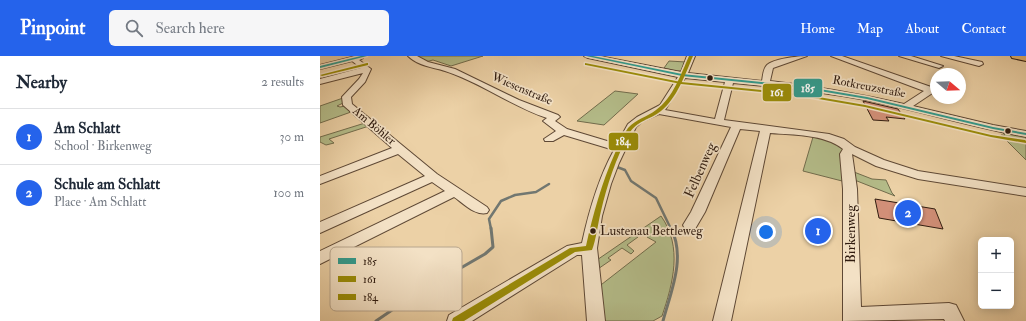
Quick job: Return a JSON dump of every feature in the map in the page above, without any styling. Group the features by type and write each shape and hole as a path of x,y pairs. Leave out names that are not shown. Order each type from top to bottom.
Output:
{"main road":[{"path":"1015,56 1026,58"}],"street":[{"path":"320,67 366,56"},
{"name":"Wiesenstraße","path":"412,56 424,62 451,71 533,111 555,117 548,121 563,130 620,148"},
{"name":"Rotkreuzstraße","path":"588,56 682,75 766,83 849,94 907,106 993,128 1026,134"},
{"path":"596,321 589,248 601,195 620,148 635,122 658,111 663,106 685,72 691,56"},
{"path":"766,83 768,69 770,66 803,56"},
{"path":"835,56 931,90 907,106"},
{"path":"903,56 939,66"},
{"path":"945,56 979,64"},
{"path":"974,56 983,72"},
{"path":"354,59 366,69"},
{"path":"320,82 366,69"},
{"name":"Am Böhler","path":"366,69 364,78 346,97 346,102 352,109 433,177 453,192 482,210"},
{"path":"719,122 730,80"},
{"path":"658,111 737,125 825,136 840,141 851,149 880,163 918,175 1026,192"},
{"name":"Felbenweg","path":"690,226 698,212 737,125"},
{"path":"722,321 766,129"},
{"path":"549,139 563,130"},
{"path":"320,180 400,148"},
{"name":"Birkenweg","path":"851,149 847,151 846,154 850,189 851,319"},
{"path":"320,228 433,177"},
{"path":"342,247 453,192"},
{"path":"456,321 573,250 589,248"},
{"path":"320,258 330,253"},
{"path":"851,319 949,311 955,321"}],"green space":[{"path":"412,56 483,56 451,66 433,60 425,62"},
{"path":"669,61 686,62 682,71 676,71 664,68"},
{"path":"615,91 638,94 604,125 577,121"},
{"path":"343,98 343,103 337,106 345,106 351,112 320,123 320,106"},
{"path":"365,123 369,126 329,139 334,143 326,145 320,142 320,137"},
{"path":"1002,132 1026,136 1026,160 1001,135 1005,135"},
{"path":"813,137 821,137 843,146 846,182 803,171"},
{"path":"854,172 872,179 886,180 895,196 852,179"},
{"path":"661,216 668,228 674,253 674,265 670,291 662,316 653,321 600,321 597,288 656,242 647,237 649,235 642,231 635,236 638,237 627,245 634,251 631,254 622,248 608,258 611,260 595,271 594,262"}],"building":[{"path":"863,101 898,109 905,119 886,117 889,121 873,120"},
{"path":"875,199 935,209 943,229 879,218"}],"waterway":[{"path":"617,167 625,170 631,181 656,198 671,229"},
{"path":"491,229 489,219 501,201 515,195 536,192 549,184"},
{"path":"462,267 485,254 493,247 491,228"},
{"path":"663,321 676,274 677,263 675,239 671,228"},
{"path":"376,321 391,311"}],"transit line":[{"name":"185","path":"320,67 365,56"},
{"name":"185","path":"588,56 682,75 802,87 867,98 993,128 1026,134"},
{"name":"184","path":"589,248 605,185 627,134 635,124 658,111 668,100 677,86 691,56"},
{"name":"161","path":"322,75 367,64"},
{"name":"161","path":"586,64 681,83 801,95 865,106 991,136 1025,142"},
{"name":"184","path":"456,321 573,250 589,248"}],"place":[{"name":"Schule am Schlatt","path":"908,213"},
{"name":"Lustenau Bettleweg","path":"593,231"},
{"name":"Am Schlatt","path":"818,231"}]}
